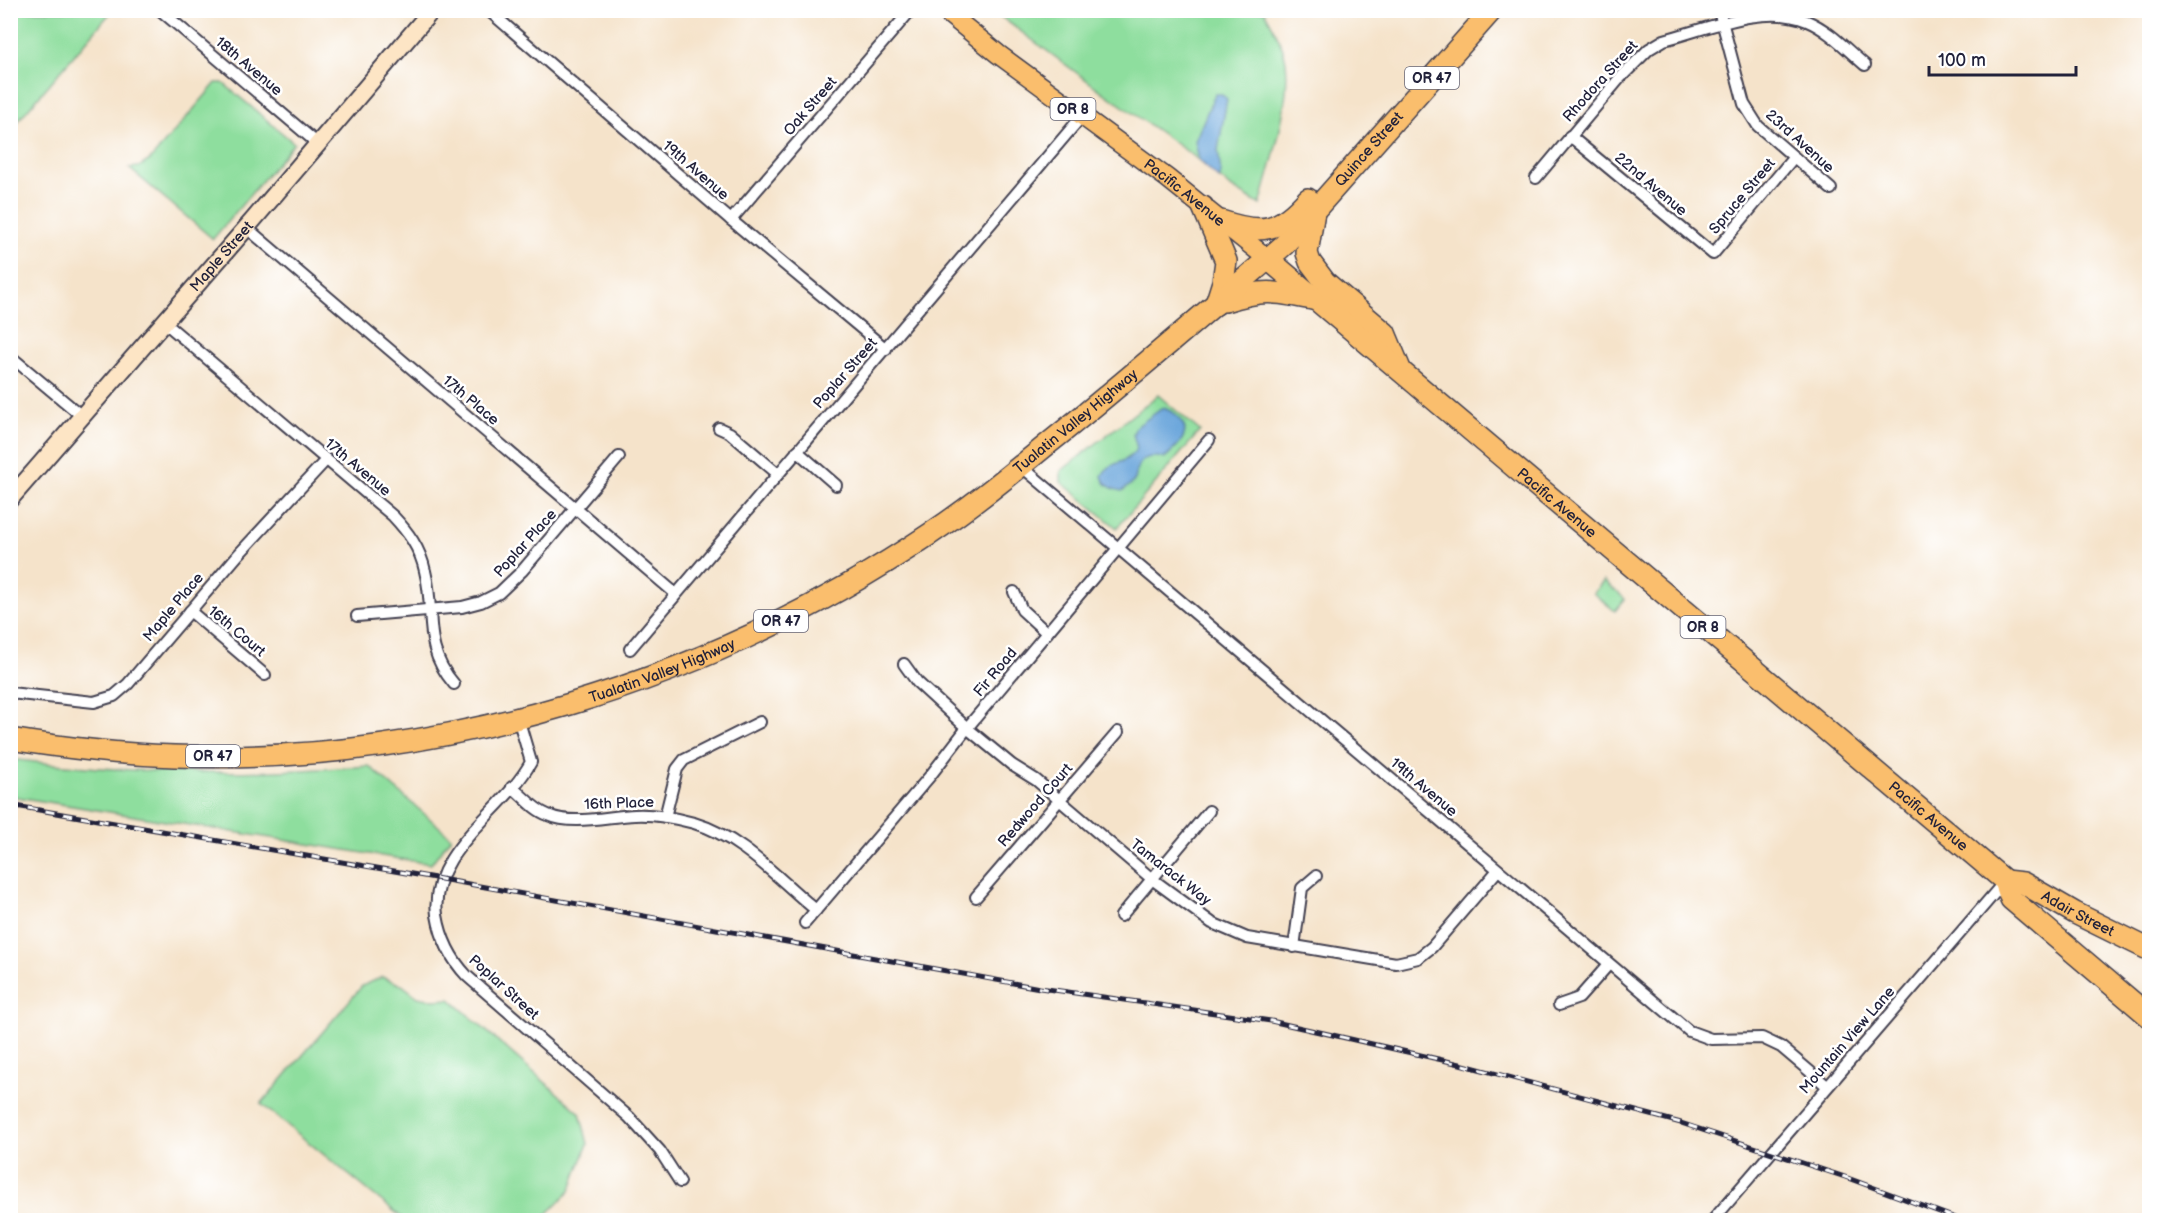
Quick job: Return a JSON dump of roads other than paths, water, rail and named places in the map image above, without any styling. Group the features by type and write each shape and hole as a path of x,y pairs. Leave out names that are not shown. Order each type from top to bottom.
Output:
{"highway":[{"name":"Quince Street","path":"1268,259 1284,246 1492,10"},
{"path":"1221,221 1251,228 1273,228 1282,224 1340,161 1367,152"},
{"path":"1203,207 1226,261 1223,282 1216,304"},
{"path":"1314,212 1307,253 1310,261 1325,282 1385,333 1402,372"},
{"name":"Tualatin Valley Highway","path":"10,739 93,750 176,756 264,755 378,745 447,734 518,718 646,679 782,621 884,564 954,517 1098,404 1268,259"},
{"name":"Pacific Avenue","path":"1268,259 2005,881 2011,899 2150,1017"},
{"path":"1216,304 1254,293 1271,291 1315,299"},
{"name":"Adair Street","path":"2005,881 2023,883 2075,913 2150,950"}],"main road":[{"name":"Pacific Avenue","path":"944,10 998,54 1167,178 1268,259"}],"street":[{"name":"18th Avenue","path":"160,10 318,144"},
{"name":"Maple Street","path":"10,499 432,10"},
{"name":"19th Avenue","path":"488,10 731,220 886,349"},
{"name":"Oak Street","path":"731,220 910,10"},
{"name":"23rd Avenue","path":"1719,10 1744,104 1758,126 1831,189"},
{"name":"Rhodora Street","path":"1536,178 1619,79 1649,49 1664,40 1764,14 1786,14 1808,21 1828,33 1865,65"},
{"name":"Poplar Street","path":"630,649 1082,116"},
{"name":"22nd Avenue","path":"1570,136 1713,254"},
{"name":"Spruce Street","path":"1713,254 1794,157"},
{"name":"17th Place","path":"246,228 676,594"},
{"name":"17th Avenue","path":"164,322 393,516 409,533 425,572 434,652 444,672 454,684"},
{"path":"10,356 83,417"},
{"path":"719,428 730,434 778,474"},
{"name":"Fir Road","path":"805,923 1209,440"},
{"path":"797,451 836,485"},
{"name":"Poplar Place","path":"357,616 462,607 482,602 499,593 522,571 619,457"},
{"name":"Maple Place","path":"10,693 94,702 108,699 128,684 238,555 326,460"},
{"name":"19th Avenue","path":"1021,466 1689,1031 1711,1039 1761,1038 1781,1047 1827,1086"},
{"path":"1014,592 1022,610 1047,633"},
{"name":"16th Court","path":"190,611 265,675"},
{"name":"Tamarack Way","path":"904,664 917,682 967,728 1012,765 1036,780 1152,879 1212,923 1247,938 1396,963 1418,958 1432,947 1498,870"},
{"name":"Poplar Street","path":"518,718 531,762 456,852 445,870 436,908 442,938 454,962 467,976 629,1117 660,1151 680,1182"},
{"path":"665,817 677,769 684,760 760,722"},
{"name":"Redwood Court","path":"976,897 1118,732"},
{"name":"16th Place","path":"512,787 541,812 558,818 590,819 642,814 694,823 721,834 747,851 816,910"},
{"path":"1121,916 1209,811"},
{"path":"1294,947 1302,888 1316,876"},
{"name":"Mountain View Lane","path":"1713,1221 2005,881"},
{"path":"1559,1005 1579,998 1609,964"}],"water":[{"path":"1215,94 1221,94 1227,99 1218,150 1221,174 1219,179 1199,160 1195,141"},
{"path":"1164,407 1181,420 1184,426 1185,432 1179,444 1165,458 1144,459 1134,481 1122,491 1109,486 1102,476 1105,471 1133,454 1137,448 1133,434 1136,427"}],"railway":[{"path":"10,805 441,879 1040,988 1271,1021 1460,1064 1681,1123 1845,1177 1961,1220"}]}
